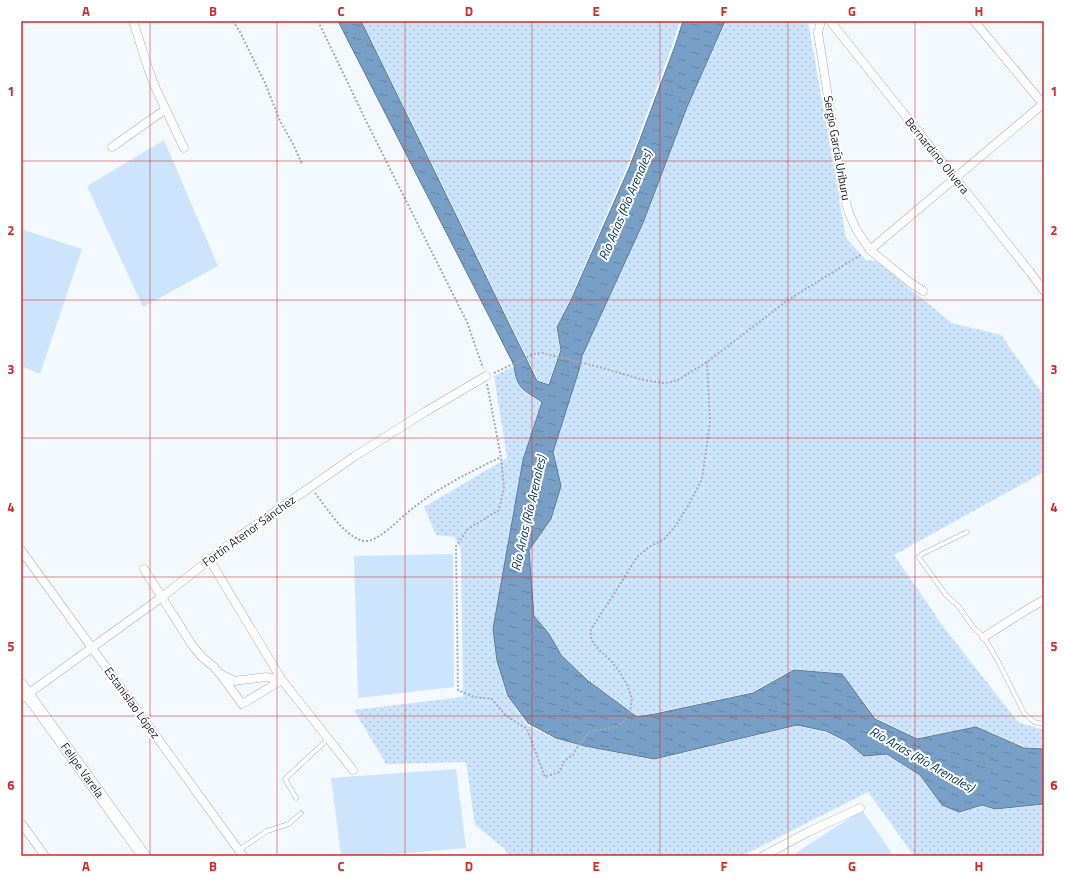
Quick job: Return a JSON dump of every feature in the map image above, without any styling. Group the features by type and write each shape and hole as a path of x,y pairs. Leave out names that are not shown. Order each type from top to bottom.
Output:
{"street":[{"path":"133,21 149,71 184,148"},
{"name":"Sergio García Uriburu","path":"820,21 818,33 843,193 849,213 856,229 870,250 908,281 923,291"},
{"name":"Bernardino Olivera","path":"830,21 1044,291"},
{"path":"870,250 1044,104 974,21"},
{"path":"112,147 166,109"},
{"name":"Fortín Atenor Sánchez","path":"23,693 92,648 162,597 240,536 355,456 486,376"},
{"name":"Estanislao López","path":"21,550 241,853"},
{"path":"209,559 282,680 353,770"},
{"path":"144,569 192,645 202,657 214,667 242,704 282,680"},
{"path":"984,637 1044,600"},
{"path":"219,673 234,681 266,677 282,680"},
{"name":"Felipe Varela","path":"23,693 144,856"},
{"path":"763,856 808,832 860,808"},
{"path":"21,823 45,856"}],"lane":[{"path":"967,532 922,554 919,557 946,595 959,607 973,627 984,637 1024,713 1034,722 1044,724"},
{"path":"296,798 286,779 328,740"},
{"path":"241,853 266,831 289,824 301,813"}],"path":[{"path":"233,21 265,83 280,121 302,164"},
{"path":"318,21 369,127 467,322 486,376 501,457 504,487 499,510 468,529 456,546 458,690 474,697 492,699 504,715 527,729 545,777 560,772 565,760 573,756 576,749 589,732 616,727 624,722 630,712 632,699 627,684 611,661 592,641 590,632 592,626 637,557 649,547 664,540 677,524 702,479 710,422 707,362"},
{"path":"486,376 534,354 542,353 663,384 678,380 707,362 788,300 870,250"},
{"path":"311,487 338,523 351,535 365,541 372,540 379,536 415,506 454,480 501,457"}],"shaded area":[{"path":"362,21 680,21 629,162 571,297 556,327 560,350 548,384 538,380"},
{"path":"726,21 808,21 846,238 866,260 876,261 952,323 1001,335 1044,396 1044,472 894,555 945,629 1018,722 1044,730 1044,748 1025,747 976,727 917,738 876,718 842,674 794,669 752,692 637,716 587,679 561,655 549,634 535,616 529,550 552,519 561,486 553,452 582,356 644,223 687,107"},
{"path":"164,140 218,266 143,307 87,186"},
{"path":"21,229 82,249 40,374 21,366"},
{"path":"514,366 519,384 541,403 523,460 493,629 496,661 507,696 527,725 556,739 653,760 797,726 825,732 845,742 864,756 887,754 919,775 941,805 959,812 982,806 995,810 1044,805 1044,856 914,856 868,792 742,856 508,856 506,850 475,825 466,762 386,764 354,710 463,697 461,549 454,537 436,535 424,507 507,458 494,376"},
{"path":"453,554 454,687 358,698 354,556"},
{"path":"456,769 466,848 373,856 341,856 331,778"},
{"path":"862,810 894,856 791,856"}],"water":[{"name":"Río Arias (Río Arenales)","path":"338,21 361,21 537,381 549,385 561,350 557,327 571,300 630,166 683,21 725,21 687,107 643,223 582,356 553,452 561,486 551,519 529,550 534,616 549,634 561,655 587,680 637,717 753,693 794,670 842,674 875,719 917,739 976,727 1024,748 1044,749 1044,804 995,809 982,805 959,812 942,805 920,775 887,754 864,756 846,741 826,731 797,725 654,759 585,746 556,738 528,723 508,696 497,661 493,629 523,460 542,402 522,388 519,384 514,365"}]}
